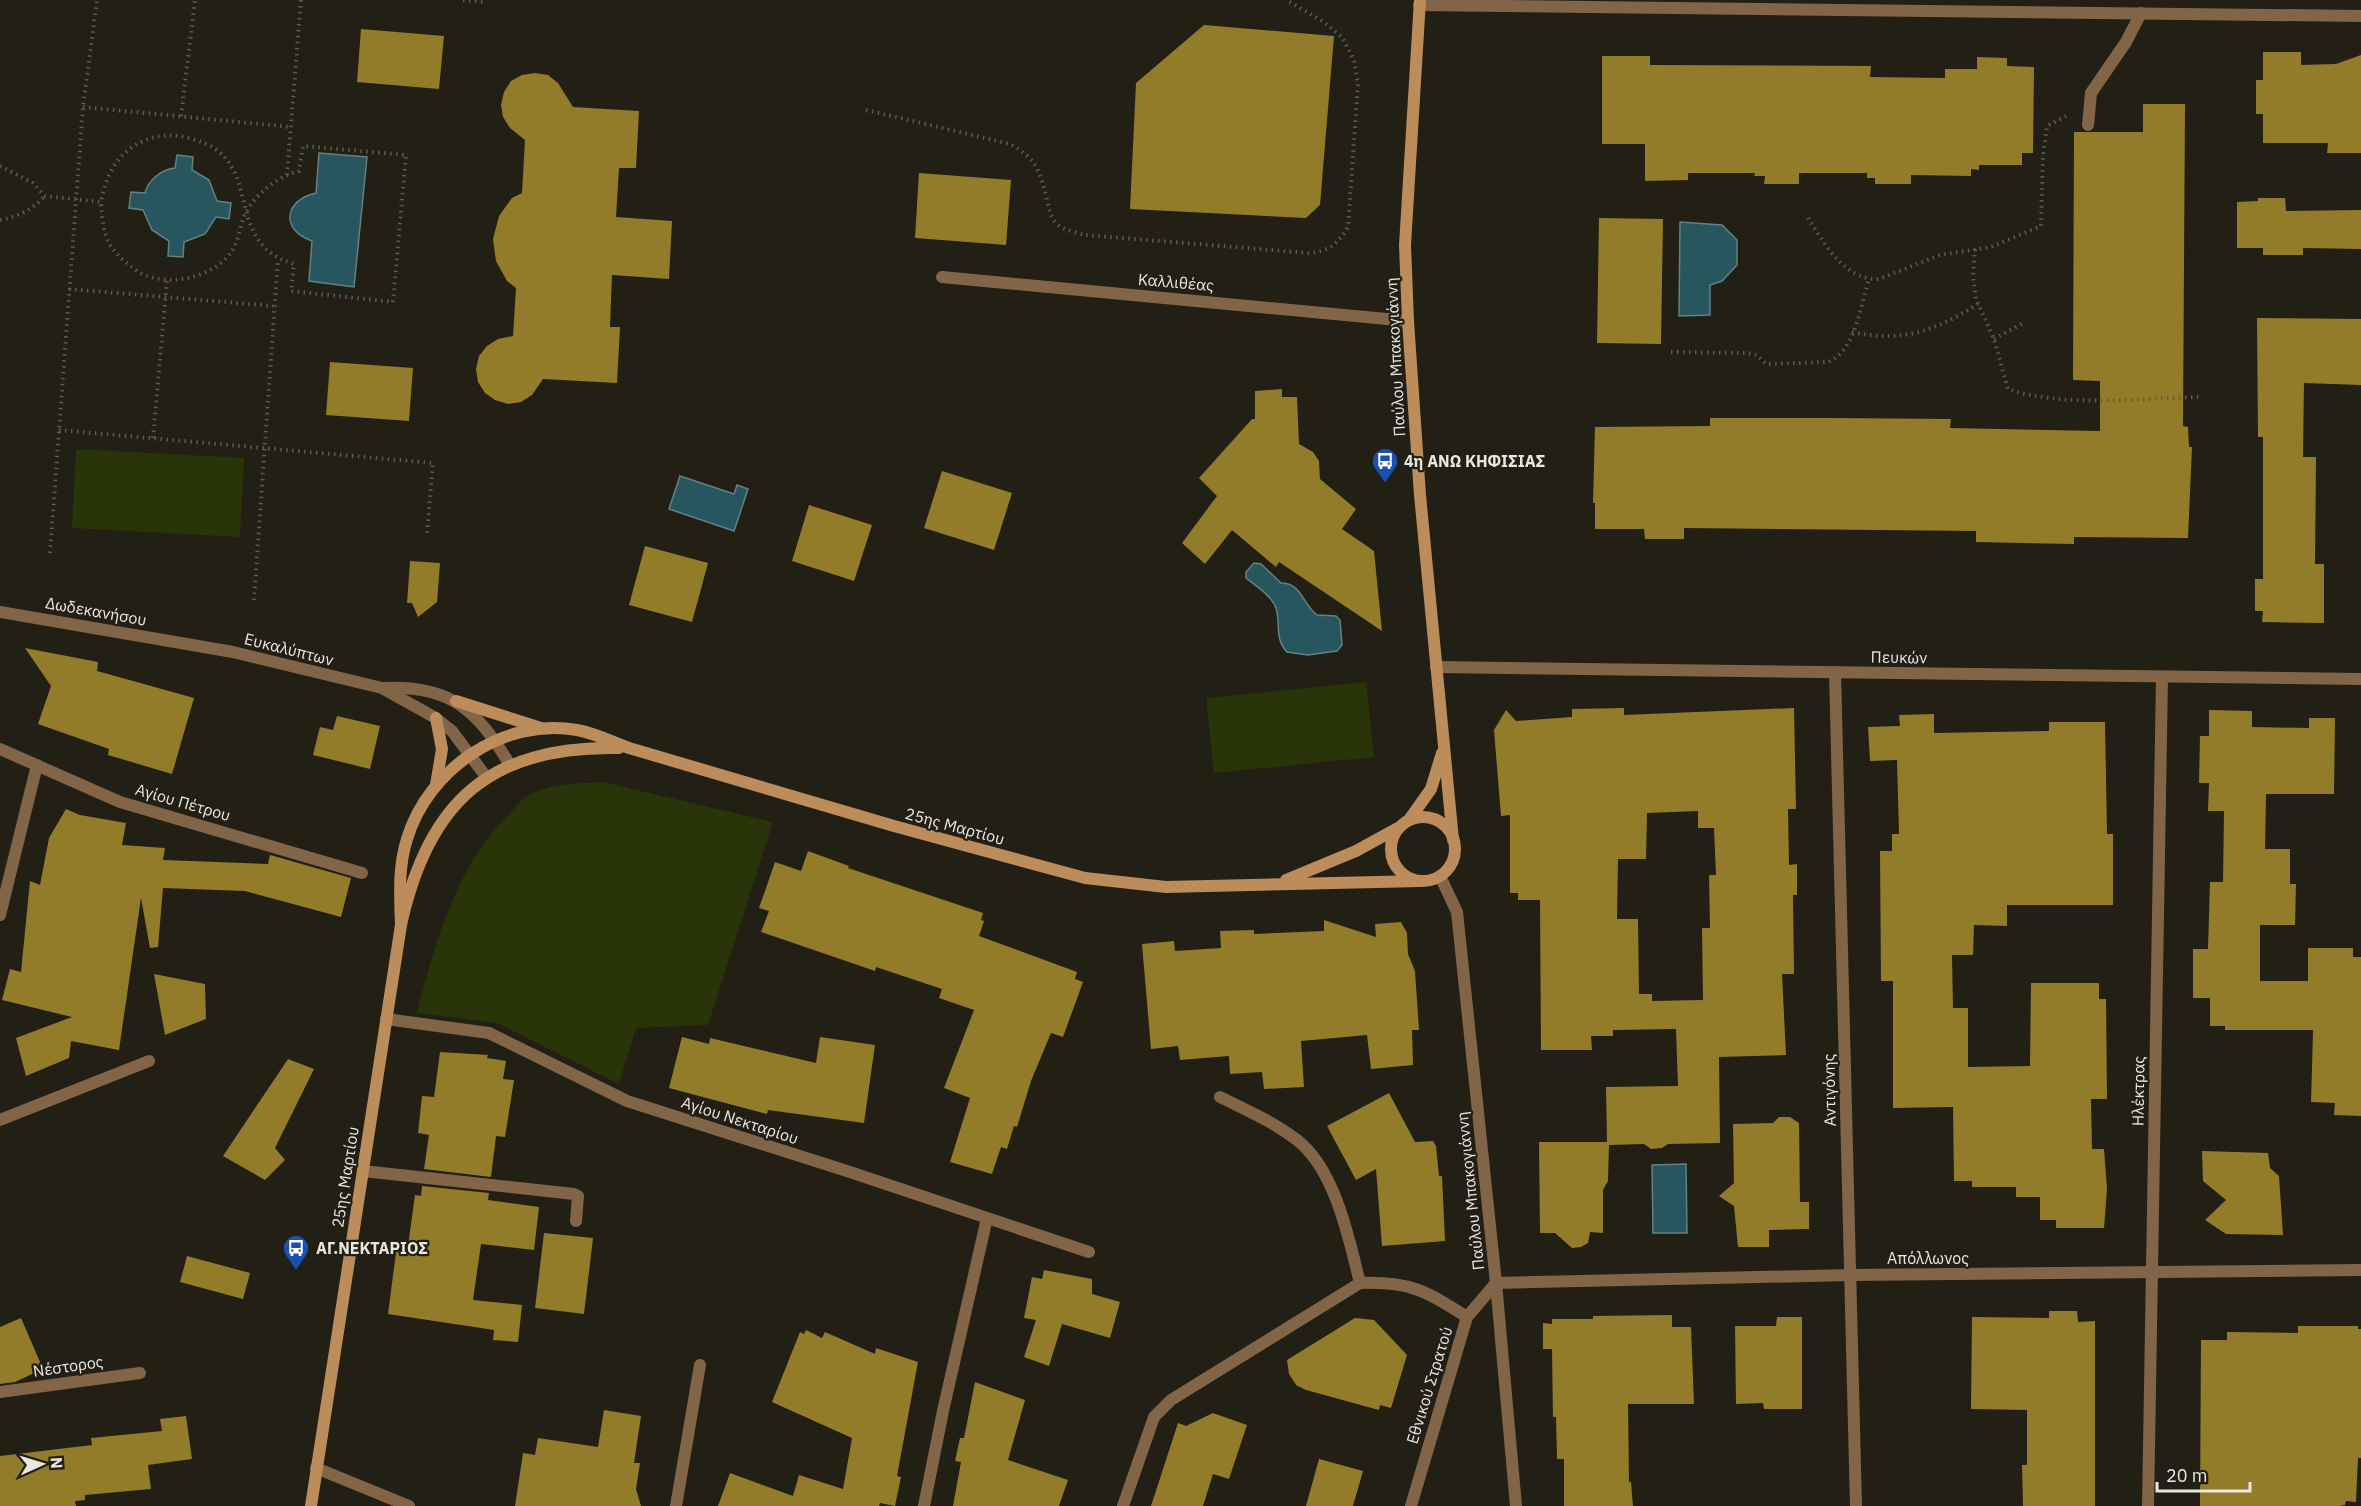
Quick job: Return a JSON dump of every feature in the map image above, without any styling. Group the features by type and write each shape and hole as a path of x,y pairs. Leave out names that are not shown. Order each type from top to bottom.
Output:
{"main road":[{"name":"Παύλου Μπακογιάννη","path":"1417,2 1405,246 1408,321 1420,495 1453,840"},
{"path":"456,701 545,729"},
{"path":"435,787 442,749 436,718"},
{"name":"25ης Μαρτίου","path":"400,925 399,882 406,839 425,799 470,753 524,732 545,729 576,729 629,748 894,826 1085,878 1166,887 1280,882 1420,881"},
{"name":"Παύλου Μπακογιάννη","path":"1403,824 1420,808 1431,789 1444,746"},
{"name":"25ης Μαρτίου","path":"311,1506 400,925 415,870 433,834 457,804 487,778 510,765 539,754 575,747 629,748"},
{"path":"1419,817 1441,822 1453,840 1453,861 1440,876 1420,881 1402,873 1391,856 1394,835 1403,824 1419,817"},
{"name":"25ης Μαρτίου","path":"1280,882 1356,851 1403,824"}],"street":[{"path":"1417,2 2361,16"},
{"path":"2088,125 2091,93 2126,42 2141,13"},
{"name":"Καλλιθέας","path":"942,277 1408,321"},
{"name":"Δωδεκανήσου","path":"0,612 187,643"},
{"name":"Ευκαλύπτων","path":"187,643 382,688 414,687 456,701 482,724 510,765"},
{"name":"Πευκών","path":"1436,667 2361,680"},
{"name":"Αντιγόνης","path":"1835,672 1856,1506"},
{"name":"Ηλέκτρας","path":"2148,1506 2162,677"},
{"name":"Ευκαλύπτων","path":"382,688 436,718 452,731 487,778"},
{"name":"Αγίου Πέτρου","path":"0,749 120,802 362,873"},
{"path":"0,915 36,765"},
{"name":"Παύλου Μπακογιάννη","path":"1440,876 1457,912 1496,1283 1516,1506"},
{"name":"Αγίου Νεκταρίου","path":"386,1019 489,1032 627,1101 1089,1252"},
{"path":"0,1119 149,1061"},
{"path":"1220,1097 1270,1122 1299,1141 1313,1158 1328,1182 1346,1228 1360,1283"},
{"path":"363,1171 574,1194 578,1196 576,1221"},
{"path":"924,1506 942,1411 987,1218"},
{"name":"Απόλλωνος","path":"1496,1283 1850,1275 2361,1270"},
{"path":"1123,1506 1154,1417 1171,1400 1360,1283 1392,1282 1426,1291 1467,1317"},
{"name":"Εθνικού Στρατού","path":"1411,1506 1467,1317 1496,1283"},
{"path":"676,1506 700,1365"},
{"name":"Νέστορος","path":"0,1392 140,1373"},
{"path":"316,1468 409,1506"}],"path":[{"path":"50,553 75,199 83,107 97,0"},
{"path":"181,116 195,0"},
{"path":"287,175 301,0"},
{"path":"463,0 484,2"},
{"path":"866,110 1010,144 1026,153 1038,168 1050,213 1056,223 1085,235 1309,254 1327,251 1339,242 1348,227 1358,84 1354,60 1342,37 1324,22 1286,0"},
{"path":"83,107 291,127"},
{"path":"1808,218 1842,264 1869,279 1879,279 1940,255 1991,247 2041,226 2043,156 2047,126 2055,119 2090,109"},
{"path":"245,214 236,246 217,267 193,279 166,280 141,274 120,258 103,233 101,202 105,179 117,160 135,145 155,135 180,136 207,143 230,161 241,183 245,214 253,235 278,259 294,264 291,291 393,302 406,155 303,146 299,171 271,184 245,214"},
{"path":"0,166 33,183 45,196 101,202"},
{"path":"0,219 25,212 45,196"},
{"path":"1975,249 1973,277 1978,303 1994,339 2008,388 2024,394 2058,399 2201,397"},
{"path":"254,600 278,259"},
{"path":"1671,352 1746,352 1757,355 1766,364 1828,362 1837,359 1848,343 1869,279"},
{"path":"153,438 166,280"},
{"path":"69,289 273,306"},
{"path":"1852,332 1884,336 1924,332 1947,324 1978,303"},
{"path":"1994,339 2023,323"},
{"path":"59,430 433,463 427,533"}],"green space":[{"path":"76,449 244,458 240,537 72,528"},
{"path":"1366,682 1374,757 1214,773 1206,698"},
{"path":"603,782 773,822 708,1025 636,1028 619,1084 497,1023 417,1013 431,960 449,908 474,858 490,836 522,800 534,792 564,785"}],"water":[{"path":"319,153 367,157 354,287 309,281 312,241 295,230 291,223 292,208 297,202 316,193"},
{"path":"177,155 193,157 192,170 209,180 217,201 231,203 229,219 216,217 205,234 184,242 183,257 168,256 169,241 152,230 143,210 129,208 131,192 145,193 156,176 165,170 175,168"},
{"path":"1680,222 1722,225 1737,240 1737,265 1722,281 1710,285 1710,315 1679,316"},
{"path":"680,476 734,494 737,485 748,489 734,531 669,509"},
{"path":"1254,563 1261,564 1281,583 1298,590 1317,615 1336,616 1340,620 1342,645 1337,651 1308,655 1287,652 1280,642 1274,604 1246,578 1246,572"},
{"path":"1686,1164 1687,1233 1653,1233 1652,1165"}],"building":[{"path":"1204,25 1334,36 1320,205 1306,218 1130,209 1136,83"},
{"path":"361,29 444,36 439,89 357,82"},
{"path":"2263,52 2301,52 2301,65 2336,64 2361,55 2361,153 2327,153 2328,143 2263,143 2263,114 2256,114 2256,80 2263,80"},
{"path":"1602,56 1650,56 1650,65 1871,66 1870,77 1945,78 1945,69 1977,69 1977,57 2007,58 2007,66 2034,67 2033,153 2022,153 2022,165 1979,165 1979,170 1971,169 1971,176 1911,175 1911,184 1875,184 1875,178 1867,178 1867,173 1799,173 1799,184 1764,184 1765,176 1754,176 1755,173 1688,173 1688,180 1645,181 1645,144 1602,144"},
{"path":"535,73 548,75 558,83 573,107 639,111 636,168 619,168 616,217 672,221 669,279 612,275 610,327 620,327 617,383 543,379 532,395 521,402 508,404 495,400 485,393 478,382 476,369 479,356 487,346 498,339 513,336 516,288 507,281 496,261 493,239 499,216 512,198 522,193 525,140 510,128 503,117 501,105 504,92 511,81 522,75"},
{"path":"2143,104 2185,104 2183,426 2188,427 2189,447 2192,447 2188,538 2074,537 2074,544 1976,542 1976,531 1684,528 1684,539 1645,539 1644,529 1595,529 1595,503 1593,503 1595,427 1710,426 1710,418 1832,418 1951,419 1950,428 2100,431 2100,381 2073,380 2074,132 2143,132"},
{"path":"919,173 1011,180 1006,245 915,238"},
{"path":"2258,198 2285,198 2286,211 2361,210 2361,249 2303,248 2303,255 2263,255 2263,248 2237,248 2237,202 2258,201"},
{"path":"1599,218 1663,219 1661,344 1597,343"},
{"path":"2257,318 2361,319 2361,385 2304,383 2303,457 2316,457 2315,564 2324,564 2324,623 2262,622 2263,611 2255,611 2255,579 2263,579 2263,437 2258,437"},
{"path":"330,362 413,368 409,421 326,415"},
{"path":"1282,389 1282,397 1297,397 1299,444 1313,452 1319,461 1320,479 1356,509 1342,529 1374,551 1382,631 1279,562 1276,567 1232,530 1205,564 1182,543 1217,496 1199,478 1252,419 1255,419 1255,391"},
{"path":"942,471 1012,493 994,550 924,528"},
{"path":"809,505 872,525 854,581 792,561"},
{"path":"645,546 708,563 692,622 629,605"},
{"path":"410,561 440,563 437,602 418,617 412,603 407,603"},
{"path":"25,648 98,662 97,671 194,698 172,774 108,755 109,749 38,724 51,686"},
{"path":"1624,708 1624,715 1794,708 1796,809 1788,809 1789,865 1797,864 1797,895 1793,895 1794,974 1782,974 1786,1055 1719,1057 1720,1143 1668,1144 1662,1148 1651,1149 1644,1144 1609,1145 1608,1181 1603,1190 1603,1233 1590,1232 1588,1243 1572,1248 1555,1233 1540,1233 1539,1142 1607,1142 1606,1087 1678,1086 1676,1029 1613,1030 1613,1036 1591,1036 1592,1050 1541,1050 1540,900 1518,900 1518,893 1510,893 1510,815 1501,816 1494,730 1506,710 1516,721 1572,717 1572,709","holes":["1698,811 1698,828 1714,828 1716,875 1709,875 1710,928 1702,928 1703,1000 1652,1001 1652,994 1639,994 1638,919 1617,919 1618,859 1646,859 1647,813"]},
{"path":"2209,710 2252,711 2252,727 2309,728 2309,718 2335,718 2334,794 2266,794 2265,849 2290,849 2290,884 2296,884 2295,925 2260,925 2260,981 2308,981 2308,948 2353,948 2353,957 2361,957 2361,1116 2334,1115 2335,1103 2311,1102 2313,1030 2225,1030 2225,1026 2210,1026 2210,998 2193,998 2193,949 2208,949 2210,882 2223,882 2224,811 2208,811 2209,783 2199,783 2200,736 2209,736"},
{"path":"1934,714 1934,733 2049,731 2049,722 2105,722 2107,834 2113,834 2113,905 2007,905 2007,926 1974,925 1973,955 1952,955 1953,1008 1968,1008 1968,1067 2030,1066 2031,983 2099,983 2099,999 2106,999 2107,1099 2091,1099 2092,1149 2104,1149 2107,1189 2104,1228 2056,1228 2056,1220 2040,1220 2040,1197 2016,1197 2016,1187 1972,1187 1972,1181 1954,1181 1953,1107 1893,1108 1893,981 1881,981 1880,851 1892,851 1892,834 1899,834 1897,760 1870,761 1868,727 1900,726 1899,715"},
{"path":"337,716 380,726 370,769 313,755 320,727 333,730"},
{"path":"66,809 80,815 126,823 122,845 165,848 163,860 268,864 270,855 351,878 341,917 245,891 163,888 158,947 150,948 141,898 119,1050 71,1041 69,1058 26,1076 16,1038 72,1017 2,1000 10,969 21,972 30,881 40,885 49,838"},
{"path":"808,851 849,866 848,868 983,913 981,920 984,921 979,936 1077,972 1075,979 1083,982 1063,1037 1051,1033 1031,1081 1017,1127 1014,1126 1007,1149 1001,1147 992,1174 950,1162 970,1098 944,1088 974,1010 939,998 942,989 876,967 875,971 761,932 769,911 759,908 775,862 801,871"},
{"path":"1324,920 1376,937 1375,924 1401,922 1407,933 1408,954 1415,971 1419,1030 1412,1030 1413,1065 1371,1069 1367,1035 1301,1041 1304,1087 1264,1089 1262,1072 1230,1074 1229,1056 1180,1060 1178,1046 1151,1049 1142,944 1174,941 1175,951 1221,948 1220,931 1254,930 1254,934 1324,931"},
{"path":"154,974 205,984 206,1019 165,1035"},
{"path":"682,1037 709,1044 710,1038 816,1063 820,1037 875,1045 864,1123 768,1110 767,1114 669,1088"},
{"path":"440,1052 488,1055 487,1058 506,1061 503,1079 514,1080 505,1137 496,1136 491,1177 424,1169 429,1135 418,1133 422,1096 434,1097"},
{"path":"288,1059 314,1069 275,1148 285,1160 265,1180 223,1156"},
{"path":"1389,1093 1415,1142 1433,1141 1436,1146 1439,1176 1442,1176 1445,1241 1382,1246 1376,1169 1356,1180 1327,1126"},
{"path":"1779,1117 1790,1117 1799,1123 1800,1202 1809,1202 1809,1229 1769,1230 1769,1247 1738,1247 1734,1206 1719,1196 1734,1183 1733,1124 1773,1123"},
{"path":"2202,1151 2268,1153 2270,1168 2279,1176 2283,1235 2226,1234 2205,1220 2226,1200 2203,1181"},
{"path":"422,1186 489,1193 488,1200 539,1207 534,1250 481,1244 473,1300 522,1305 518,1342 493,1340 494,1330 388,1314 397,1245 408,1246 415,1195 421,1196"},
{"path":"544,1233 593,1238 584,1314 535,1308"},
{"path":"187,1256 250,1273 243,1299 180,1282"},
{"path":"1044,1270 1092,1279 1092,1294 1120,1302 1110,1338 1062,1324 1049,1366 1024,1357 1036,1320 1024,1318 1032,1277 1042,1279"},
{"path":"2049,1311 2077,1311 2078,1322 2095,1321 2095,1506 2023,1506 2022,1465 2027,1465 2027,1410 1971,1409 1972,1317 2049,1318"},
{"path":"1672,1315 1672,1327 1691,1327 1694,1404 1628,1404 1629,1482 1631,1482 1633,1506 1564,1506 1564,1459 1557,1459 1556,1417 1553,1417 1552,1349 1543,1349 1543,1323 1552,1324 1552,1319 1593,1319 1593,1316"},
{"path":"1777,1317 1802,1317 1802,1409 1764,1409 1763,1403 1736,1404 1735,1326 1776,1326"},
{"path":"21,1318 43,1369 15,1382 0,1384 0,1327"},
{"path":"1355,1318 1374,1320 1407,1355 1391,1408 1380,1405 1379,1410 1306,1390 1296,1385 1289,1374 1287,1360"},
{"path":"2298,1326 2358,1326 2358,1329 2361,1329 2361,1458 2358,1458 2356,1502 2346,1501 2345,1505 2339,1506 2200,1506 2201,1340 2227,1340 2227,1332 2298,1333"},
{"path":"806,1330 822,1338 825,1332 875,1354 876,1348 918,1362 897,1476 901,1477 895,1506 880,1503 879,1506 718,1506 730,1473 793,1496 799,1475 843,1489 852,1438 772,1402 800,1332 804,1334"},
{"path":"975,1382 1025,1400 1008,1460 1068,1480 1059,1506 953,1506 961,1462 955,1461 960,1438 964,1438"},
{"path":"604,1410 641,1416 634,1463 640,1463 636,1489 641,1506 515,1506 523,1453 535,1455 538,1438 598,1447"},
{"path":"1213,1413 1247,1425 1229,1479 1213,1474 1203,1506 1151,1506 1178,1423 1186,1426"},
{"path":"186,1416 192,1459 148,1465 151,1489 85,1495 85,1500 75,1501 76,1506 0,1506 0,1456 92,1445 91,1438 162,1431 160,1419"},
{"path":"1319,1459 1363,1471 1353,1506 1306,1506"}],"place":[{"name":"4η ΑΝΩ ΚΗΦΙΣΙΑΣ","path":"1385,484"},
{"name":"ΑΓ.ΝΕΚΤΑΡΙΟΣ","path":"296,1271"}]}
